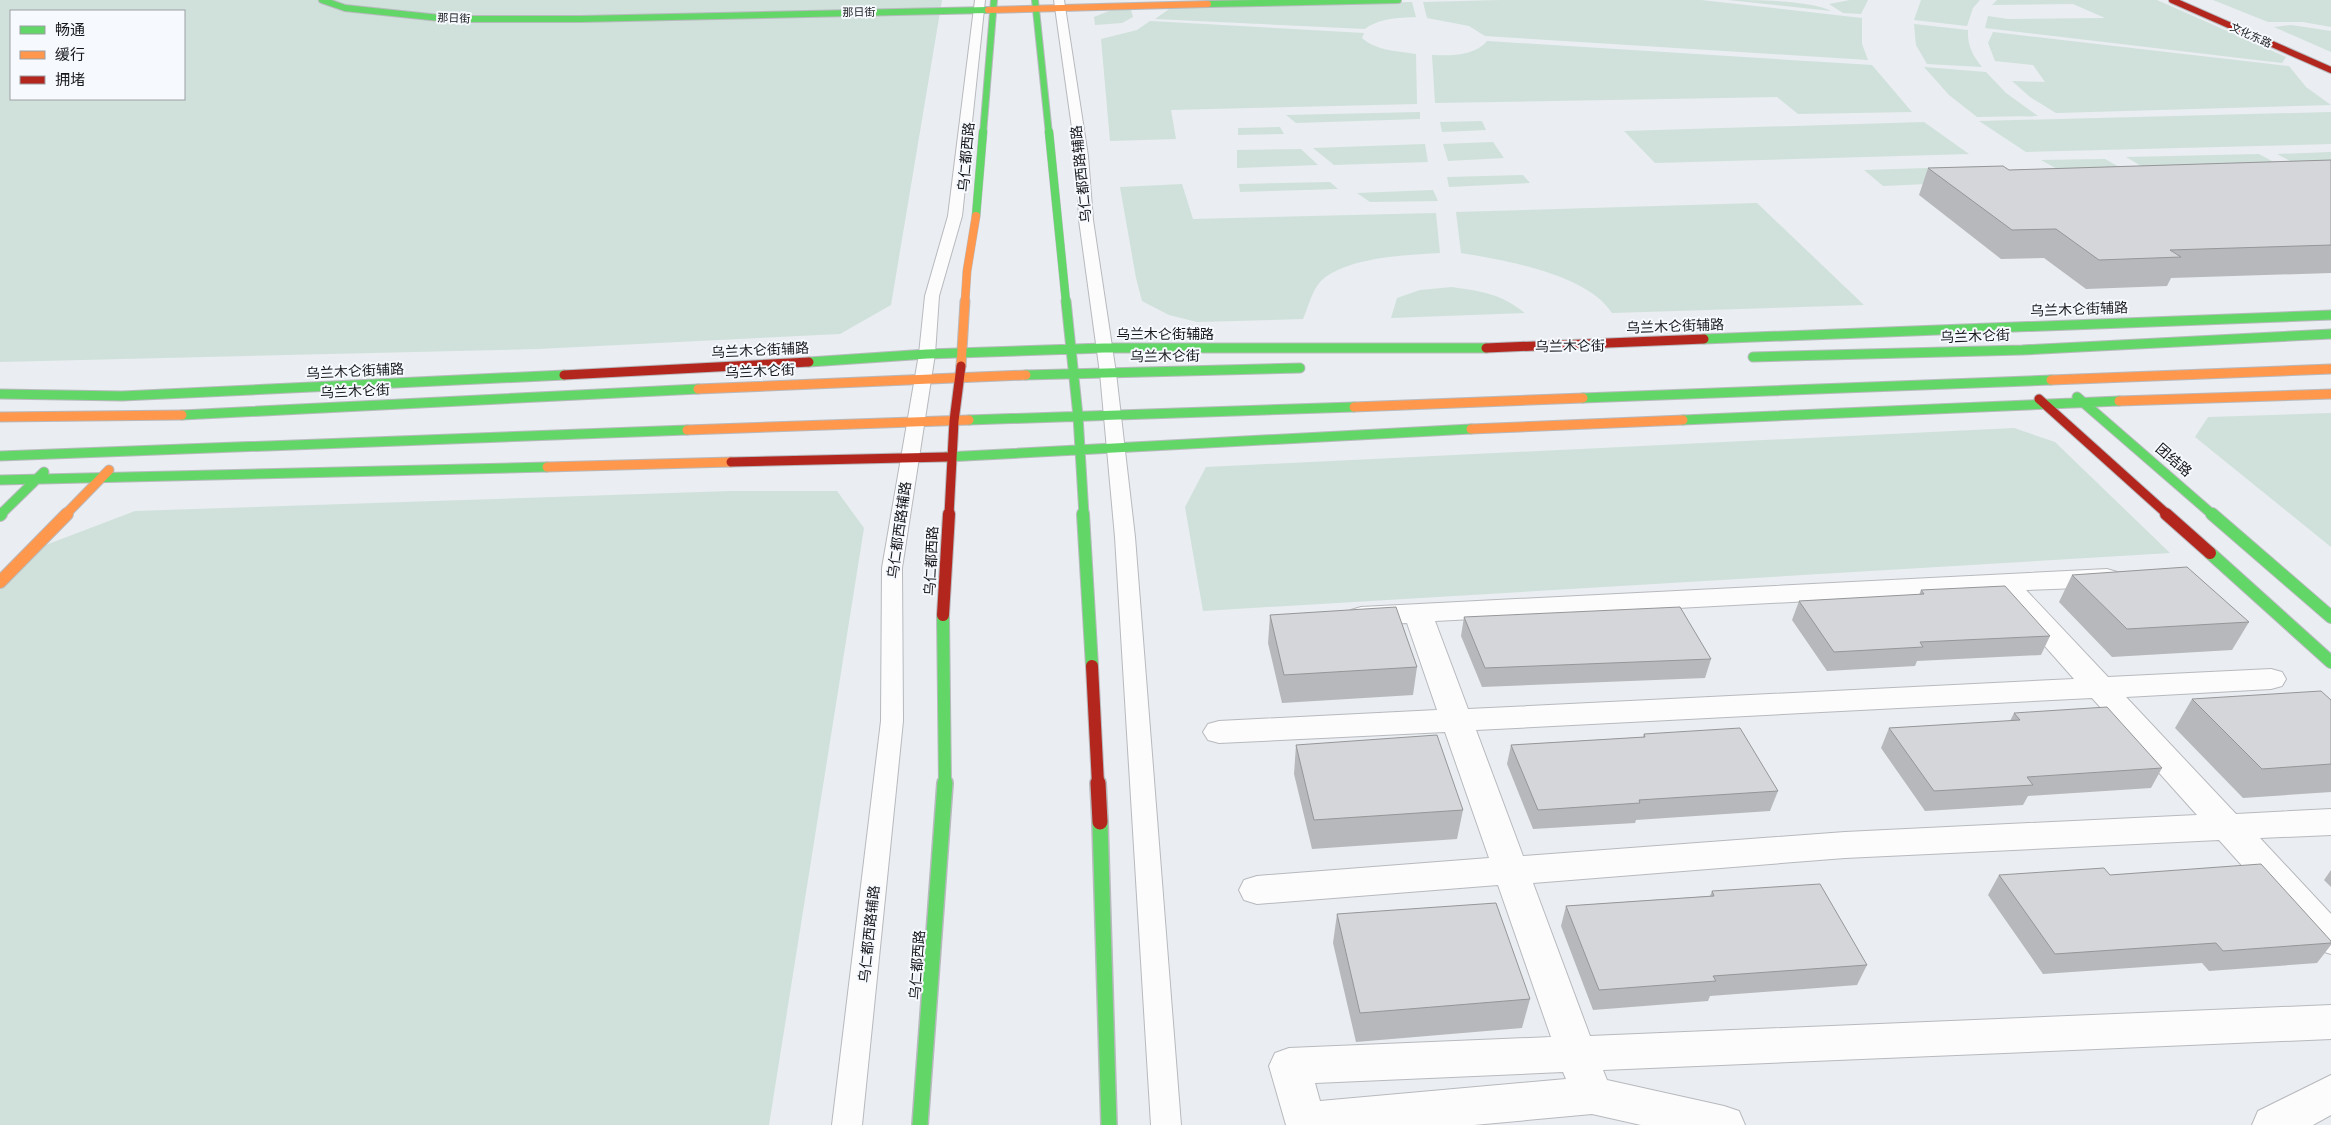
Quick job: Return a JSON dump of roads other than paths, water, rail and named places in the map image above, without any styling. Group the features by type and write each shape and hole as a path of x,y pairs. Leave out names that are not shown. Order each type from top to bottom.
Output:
{"street":[{"name":"那日街","path":"322,0 345,8 448,19 580,19 1035,4 1398,0"},
{"name":"那日街","path":"621,6 918,0"},
{"name":"文化东路","path":"2172,0 2331,70"},
{"path":"1035,4 1078,416 1099,796 1109,1125"},
{"name":"乌仁都西路","path":"920,1125 945,797 943,590 954,421 962,354 967,271 975,226 987,5"},
{"name":"那日街","path":"474,7 562,7"},
{"name":"乌兰木仑街辅路","path":"0,394 122,396 178,394 772,365 927,354 1071,349 1480,348 2331,315"},
{"name":"团结路","path":"1996,327 2331,617"},
{"path":"1961,329 2331,662"},
{"name":"乌兰木仑街","path":"1737,357 2022,350 2331,334"},
{"name":"乌兰木仑街","path":"0,417 98,418 156,416 922,378 1308,368"},
{"path":"0,456 126,453 915,421 1113,416 2331,369"},
{"path":"0,582 126,453 156,416 178,394"},
{"path":"0,480 102,476 952,458 1080,449 2045,404 2331,394"},
{"path":"86,430 122,396"},
{"path":"0,515 74,442"},
{"path":"1338,617 2003,582 2137,578"},
{"path":"2003,582 2331,940"},
{"path":"1418,613 1592,1095"},
{"path":"1219,732 2271,679"},
{"path":"1257,890 1845,846 2331,822"},
{"path":"1724,1125 1592,1095 1306,1124 1289,1066 2331,1022"},
{"path":"2273,1125 2331,1094"}],"lane":[{"name":"乌仁都西路辅路","path":"1059,4 1082,156 1086,220 1108,373 1113,416 1114,448 1125,537 1166,1125"},
{"name":"乌仁都西路辅路","path":"848,1125 892,721 892,568 927,354 932,296 955,216 987,5"}]}
